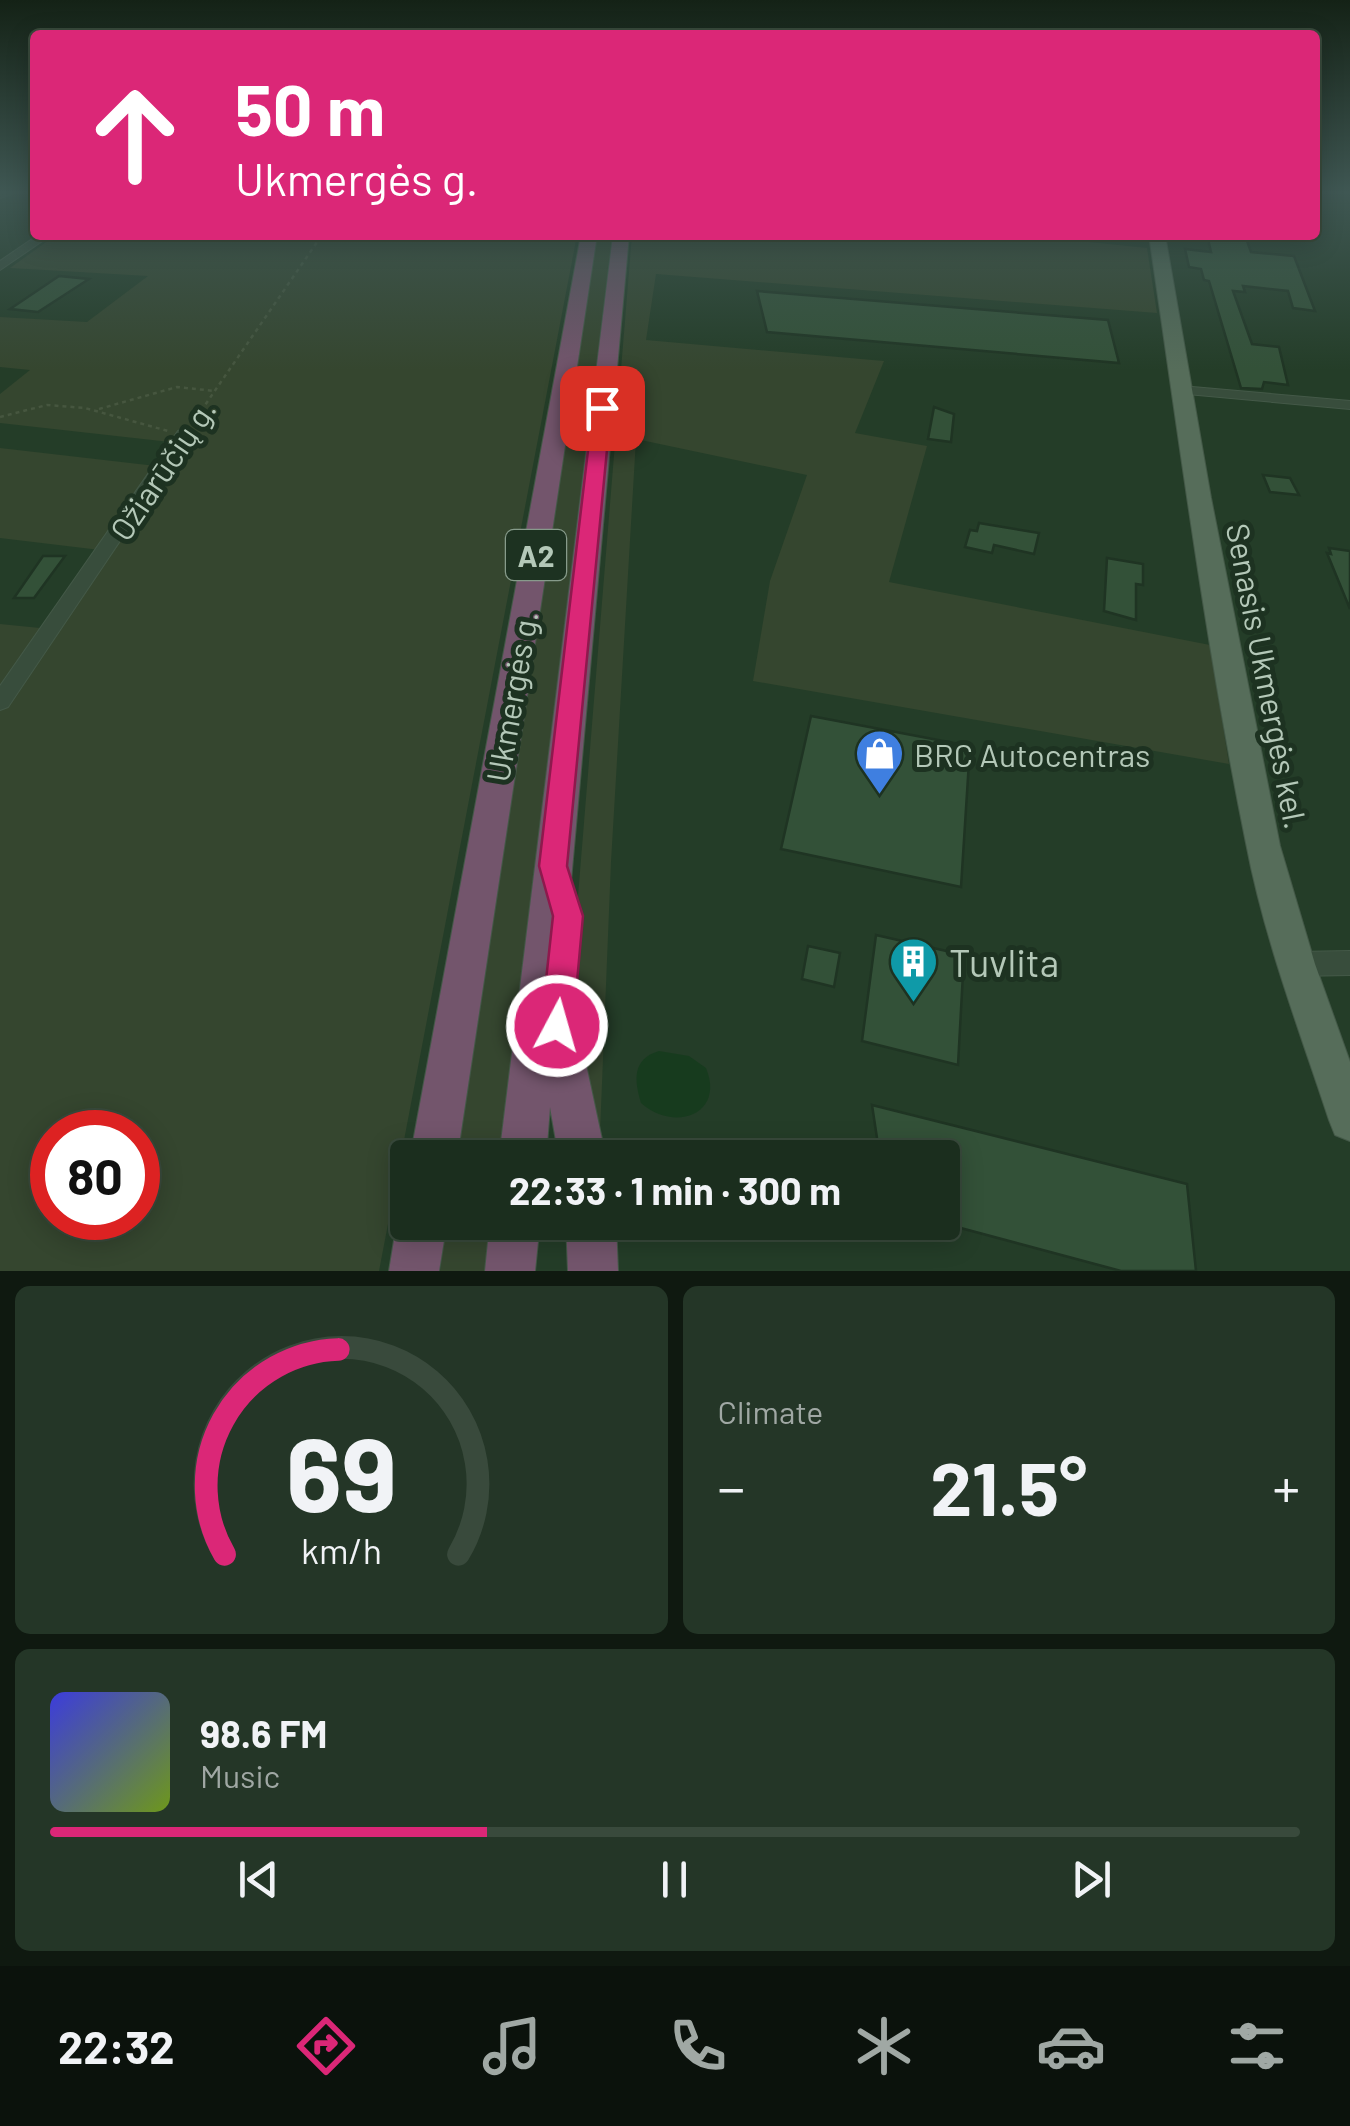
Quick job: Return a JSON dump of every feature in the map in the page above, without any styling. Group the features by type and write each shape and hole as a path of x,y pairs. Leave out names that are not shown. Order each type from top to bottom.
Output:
{"highway":[{"name":"Ukmergės g.","path":"436,1140 586,251"},
{"name":"Ukmergės g.","path":"524,1140 619,251"},
{"path":"553,866 568,916 557,1026 579,1140"},
{"path":"414,1271 419,1240"},
{"path":"510,1271 513,1240"},
{"path":"592,1240 593,1271"}],"main road":[{"name":"Senasis Ukmergės kel.","path":"1160,251 1263,846 1296,964 1350,1120"}],"street":[{"path":"0,266 21,251"},
{"path":"1181,390 1350,405"},
{"name":"Ožiarūčių g.","path":"0,702 184,434"},
{"path":"1296,964 1350,963"}],"path":[{"name":"Ožiarūčių g.","path":"184,434 311,251"},
{"path":"94,411 178,387 216,390"},
{"path":"0,417 47,405 94,411 184,434"}],"shaded area":[{"path":"33,251 574,251 404,1140 390,1140 390,1213 379,1271 0,1271 0,624 40,628 100,550 0,538 0,448 156,466 170,442 0,423 0,394 30,370 0,367 0,317 87,322 148,276 10,268"},
{"path":"595,251 610,251 501,1140 460,1140"},
{"path":"631,251 1148,251 1157,313 656,274 646,340 884,361 855,433 927,446 889,582 1210,645 1229,764 753,681 770,581 807,475 636,439 611,862 600,1140 596,1140 570,994"},
{"path":"659,1051 689,1056 706,1068 709,1097 693,1114 668,1117 641,1103 637,1071 644,1059"},
{"path":"445,1240 489,1240 485,1271 440,1271"}],"building":[{"path":"1186,251 1294,256 1315,311 1293,308 1288,291 1243,286 1245,292 1233,291 1252,344 1279,347 1288,385 1264,382 1262,389 1241,388 1209,281 1204,280 1201,269 1189,267"},
{"path":"59,276 89,279 38,312 10,309"},
{"path":"757,291 1108,320 1119,363 767,332"},
{"path":"934,407 954,414 951,442 928,439"},
{"path":"1263,475 1290,478 1299,495 1270,492"},
{"path":"979,523 1039,533 1034,554 994,545 992,553 965,547 970,530 977,531"},
{"path":"1329,548 1350,551 1350,609 1327,553 1331,554"},
{"path":"43,556 65,556 34,598 14,598"},
{"path":"1107,558 1143,564 1143,585 1136,584 1136,620 1104,611"},
{"name":"BRC Autocentras","path":"811,716 970,746 961,887 781,849"},
{"name":"Tuvlita","path":"876,935 964,955 958,1065 862,1041"},
{"path":"808,946 840,953 834,987 802,979"},
{"path":"872,1105 1187,1184 1196,1271 1121,1271 960,1228 960,1140 877,1140"}],"place":[{"name":"BRC Autocentras","path":"879,796"},
{"name":"Tuvlita","path":"914,1004"}],"route":[{"path":"557,1026 568,916 553,866 602,408"}]}
